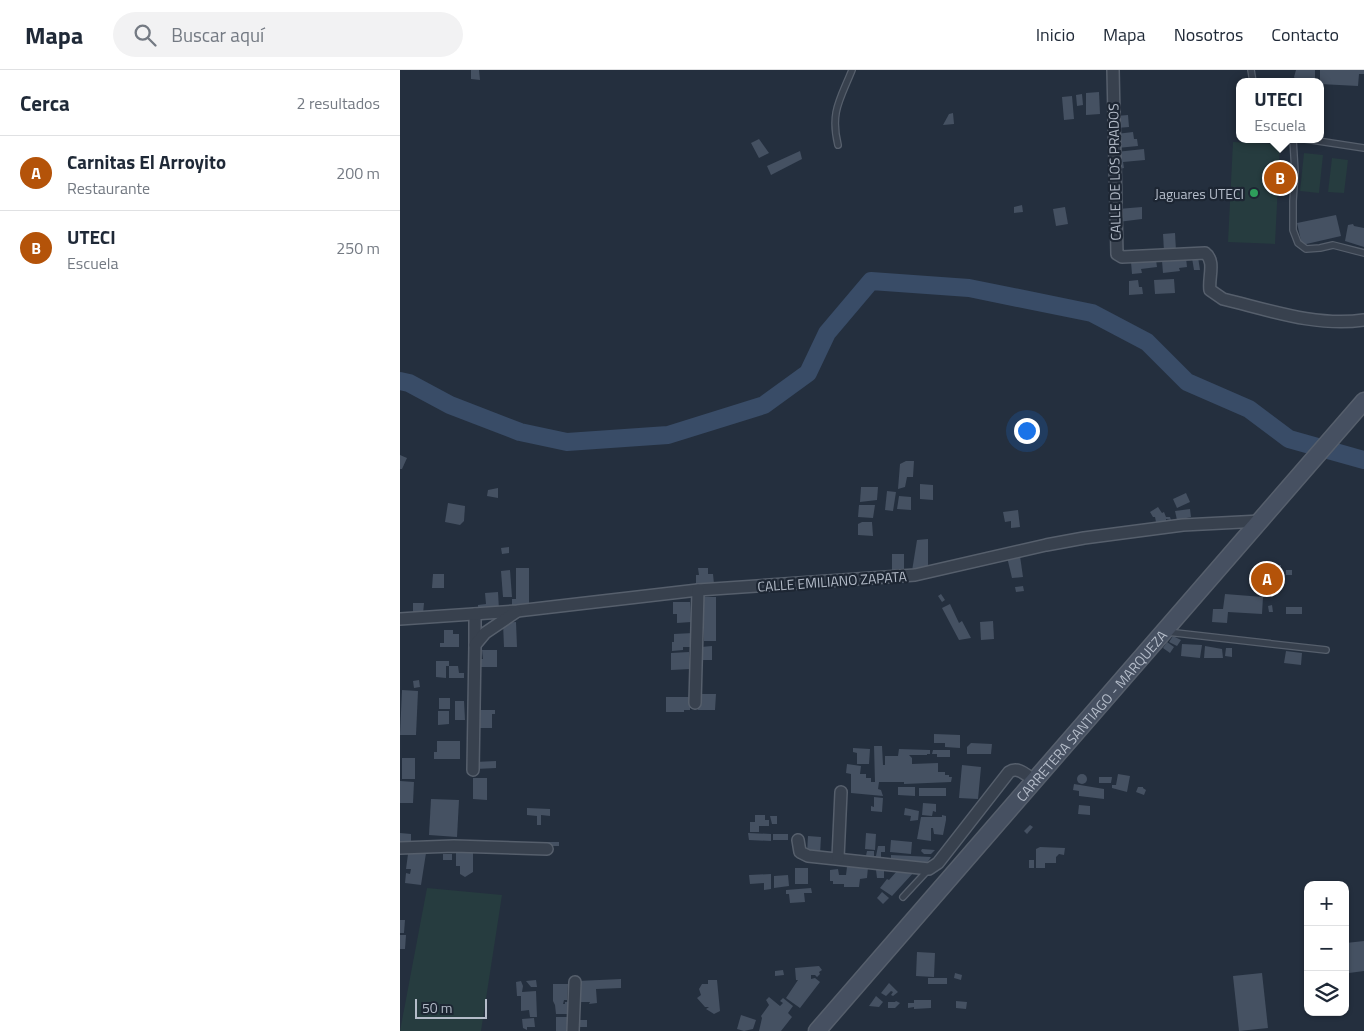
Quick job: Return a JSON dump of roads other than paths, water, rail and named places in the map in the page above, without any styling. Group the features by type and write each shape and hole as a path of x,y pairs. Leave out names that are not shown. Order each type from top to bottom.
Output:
{"main road":[{"name":"CARRETERA SANTIAGO - MARQUEZA","path":"818,1031 1364,401"}],"street":[{"name":"CALLE DE LOS PRADOS","path":"1113,70 1116,254 1122,257 1205,253 1210,257 1211,262 1210,290 1223,298 1314,320 1335,323 1364,320"},
{"name":"CALLE EMILIANO ZAPATA","path":"400,619 517,611 698,590 915,576 1046,545 1084,538 1183,525 1261,521"},
{"path":"695,703 698,590"},
{"path":"475,645 485,633 517,611"},
{"path":"473,770 474,614"},
{"path":"798,840 798,847 804,855 930,869 938,863 1009,772 1019,770 1034,780"},
{"path":"838,858 841,792"},
{"path":"400,848 454,846 547,849"},
{"path":"574,1031 575,982"}],"lane":[{"path":"838,146 835,132 835,117 852,70"},
{"path":"1324,142 1364,148"},
{"path":"1293,143 1295,172 1293,230 1298,243 1306,249 1333,245 1364,253"},
{"path":"1163,632 1326,650"},
{"path":"903,897 930,869"}],"waterway":[{"path":"400,381 409,383 450,405 520,432 567,442 668,435 764,405 808,373 827,333 871,281 969,288 1092,313 1147,342 1187,382 1249,409 1289,439 1364,460"}],"place":[{"name":"UTECI","path":"1280,178"},
{"name":"Jaguares UTECI","path":"1254,193"},
{"name":"Carnitas El Arroyito","path":"1267,579"}]}
